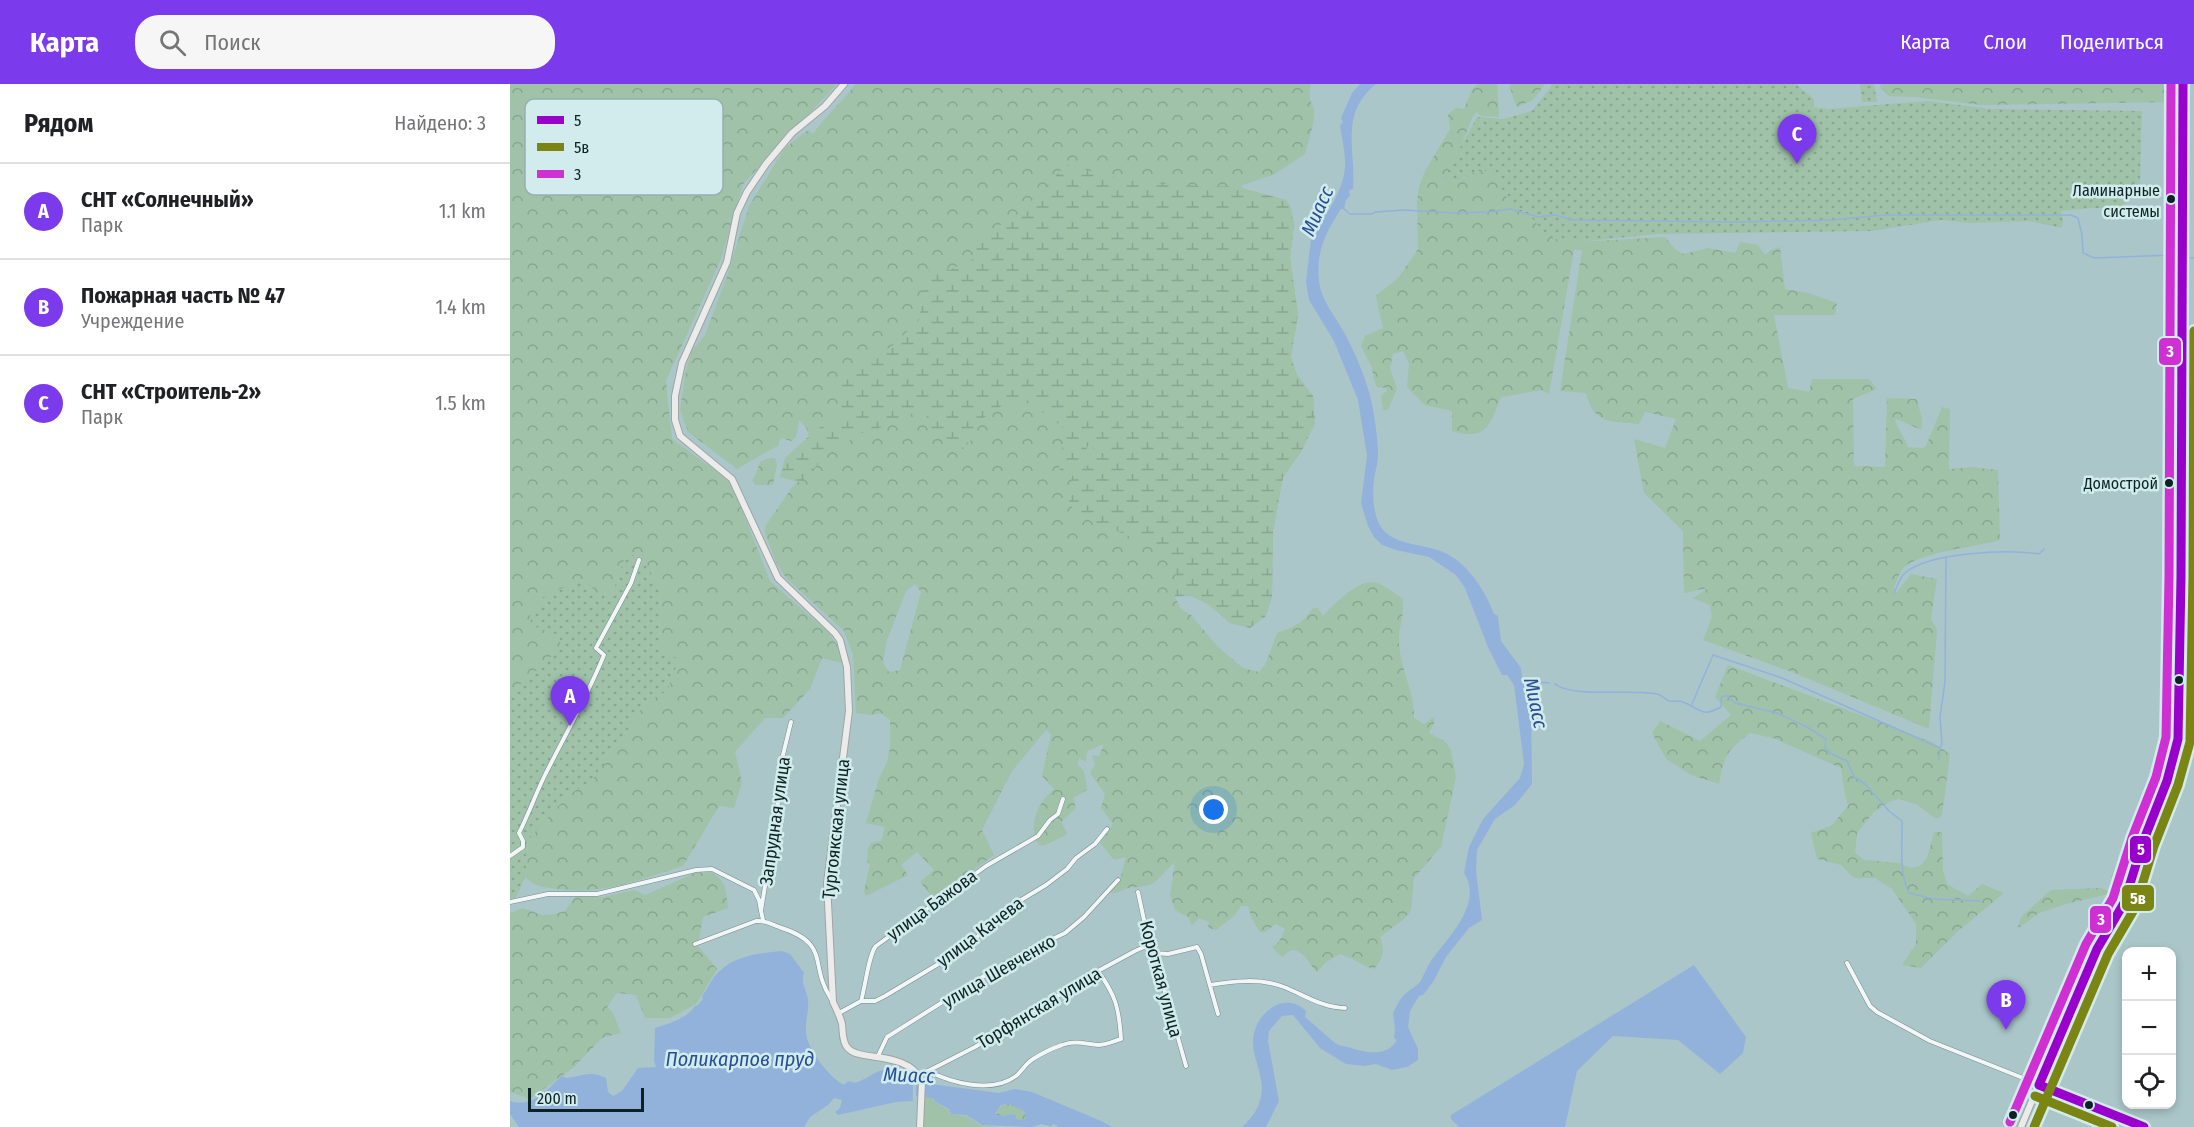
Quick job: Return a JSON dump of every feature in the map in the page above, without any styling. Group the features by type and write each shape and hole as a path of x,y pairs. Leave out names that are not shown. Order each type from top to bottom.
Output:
{"main road":[{"name":"Тургоякская улица","path":"844,84 825,106 792,133 766,164 747,192 737,213 727,262 682,363 675,404 675,420 680,436 732,479 778,578 840,640 847,668 849,711 826,883 833,1002 839,1013 843,1038 850,1050 857,1054 878,1056 902,1064 921,1077"},
{"path":"2021,1127 2097,949 2124,903 2143,842 2173,763 2180,723 2183,84"},
{"path":"920,1127 921,1077"}],"street":[{"path":"510,856 523,847 519,833 542,781 593,683 604,655 596,648 631,583 639,560"},
{"name":"Запрудная улица","path":"763,920 761,911 777,812 782,759 791,722"},
{"name":"улица Бажова","path":"861,1001 872,950 876,946 986,866 1038,836 1050,820 1058,814 1063,799"},
{"name":"улица Качева","path":"839,1013 861,1001 875,1001 885,996 960,951 1005,917 1016,903 1067,869 1107,830"},
{"path":"510,902 548,894 597,894 696,870 712,869 754,890 761,911"},
{"name":"улица Шевченко","path":"878,1056 887,1037 984,976 1027,951 1065,933 1084,917 1118,880"},
{"name":"Короткая улица","path":"1138,892 1150,948 1154,953 1186,1066"},
{"path":"695,944 763,920 795,932 807,939 813,947 827,992 833,1002"},
{"name":"Торфянская улица","path":"921,1077 927,1071 975,1047 1098,971 1144,947 1150,948"},
{"path":"1154,953 1168,954 1197,947 1218,1014"},
{"path":"1847,963 1870,1006 1877,1012 1930,1041 2144,1127"},
{"path":"927,1071 945,1080 986,1085 999,1084 1016,1076 1032,1059 1061,1045 1079,1042 1105,1044 1121,1039 1120,1018 1112,991 1098,971"},
{"path":"1210,985 1259,981 1282,986 1332,1008 1345,1008"}],"green space":[{"path":"510,84 837,84 743,184 721,259 666,381 672,439 731,482 770,581 828,632 839,648 842,663 822,658 810,689 783,718 765,718 735,752 742,782 734,808 719,806 683,866 622,885 591,890 544,887 529,881 525,877 528,840 567,796 592,779 645,703 667,690 659,642 661,587 640,557 626,554 614,592 600,596 558,635 561,644 547,662 510,693"},
{"path":"855,84 1311,84 1310,99 1314,116 1305,154 1273,175 1240,186 1286,200 1290,206 1294,224 1290,258 1298,314 1291,357 1297,375 1313,396 1315,423 1301,452 1283,477 1273,532 1272,597 1265,617 1250,628 1230,623 1208,604 1191,596 1175,597 1181,609 1191,615 1218,647 1243,668 1259,672 1265,665 1277,633 1297,624 1313,608 1318,608 1323,616 1356,587 1370,582 1384,586 1402,598 1403,610 1399,634 1401,660 1412,698 1414,718 1424,724 1434,717 1429,733 1446,742 1451,750 1456,777 1441,847 1414,878 1411,910 1404,919 1380,937 1383,954 1374,969 1340,954 1325,963 1317,972 1300,952 1291,950 1282,957 1272,947 1279,942 1285,929 1276,924 1265,932 1260,932 1252,919 1248,906 1241,906 1234,916 1216,930 1208,928 1209,922 1199,918 1192,925 1188,917 1175,910 1170,895 1175,860 1159,879 1151,884 1111,893 1111,888 1120,880 1126,857 1114,860 1100,843 1113,824 1101,808 1105,794 1090,773 1095,765 1092,755 1099,756 1104,744 1087,751 1086,762 1079,758 1078,765 1084,773 1087,790 1073,798 1076,808 1061,822 1067,833 1043,846 1038,844 1034,828 1036,814 1054,789 1042,776 1051,734 1046,730 1012,771 982,830 994,855 934,899 920,882 934,870 917,852 901,865 908,875 866,896 864,891 870,864 867,863 868,848 871,843 881,841 885,827 866,823 879,778 887,762 890,748 890,720 881,713 872,715 856,713 853,655 844,631 786,578 776,562 765,533 766,525 793,486 811,472 814,461 806,427 799,420 796,437 791,441 782,438 779,445 737,469 688,432 680,410 691,352 705,335 749,206 785,148 808,130 813,134","holes":["1096,451 1132,500 1072,476 1088,465","915,584 921,592 900,670 889,672 883,663 887,640 906,591"]},
{"path":"1478,84 1497,84 1499,117 1481,116 1476,112 1458,155 1440,183 1458,181 1482,168 1497,180 1509,201 1578,242 1665,237 1675,249 1683,254 1708,248 1735,253 1740,242 1758,245 1765,255 1780,247 1785,289 1808,293 1837,303 1835,315 1774,315 1788,388 1809,392 1812,379 1869,379 1877,389 1853,399 1854,466 1885,467 1887,398 1917,399 1922,420 1921,430 1895,418 1908,447 1926,446 1942,407 1950,409 1949,469 1972,467 1998,470 2000,540 1932,554 1919,559 1902,570 1894,587 1896,593 1911,574 1937,579 1931,619 1937,630 1929,729 1792,672 1703,640 1712,617 1710,605 1693,598 1708,588 1684,593 1683,531 1644,493 1634,439 1665,448 1676,419 1645,412 1639,424 1612,421 1599,416 1594,411 1586,393 1560,391 1582,250 1574,250 1549,394 1541,390 1501,397 1485,429 1473,434 1452,431 1452,411 1425,405 1407,387 1409,364 1403,351 1393,354 1390,368 1397,389 1388,410 1383,410 1381,396 1387,391 1386,388 1377,387 1372,368 1361,346 1365,336 1383,328 1376,296 1399,277 1418,249 1419,187 1425,171 1450,129 1448,114 1456,108 1464,109 1473,88"},
{"path":"1509,84 1545,84 1533,100 1516,107"},
{"path":"1551,84 1796,84 1814,99 1814,107 1828,109 1927,101 1991,109 2142,111 2140,188 2130,191 2127,201 2120,208 2061,211 2063,222 2061,228 2030,221 1970,223 1941,220 1872,231 1658,234 1578,242 1555,239 1509,201 1497,180 1482,168 1457,181 1441,183 1477,117 1503,119 1532,111"},
{"path":"1860,84 1874,84 1877,102 1862,102"},
{"path":"1880,84 2176,84 2176,102 1982,105 1889,96 1881,89"},
{"path":"1066,165 1137,182 1217,187 1240,185 1245,189 1286,200 1290,206 1294,224 1290,258 1298,314 1291,357 1297,375 1313,396 1315,423 1301,452 1283,477 1273,532 1272,597 1265,617 1250,628 1230,623 1208,604 1191,596 1175,596 1176,571 1147,543 1076,515 1069,501 1072,476 1088,465 1095,451 1089,444 1082,457 1061,475 1058,462 1068,431 1030,403 1003,405 976,423 973,438 963,449 927,427 926,402 902,421 862,433 826,455 801,483 780,477 785,458 817,429 843,415 839,395 843,383 852,373 893,345 919,320 929,264 950,270 975,258 978,236 1016,217"},
{"path":"775,458 777,464 773,485 755,485 752,480 760,462"},
{"path":"626,554 640,557 661,587 659,642 661,651 679,659 667,691 645,703 592,780 567,796 528,840 525,877 516,898 510,899 510,693 547,662 561,644 558,635 531,625 530,613 546,594 585,580 600,596 613,592"},
{"path":"2186,581 2194,585 2194,626 2188,634 2186,633"},
{"path":"2194,639 2194,675 2184,657 2186,647"},
{"path":"1728,665 1932,742 1950,754 1942,815 1939,818 1935,818 1916,804 1898,799 1873,813 1857,833 1855,853 1864,860 1899,863 1911,868 1920,866 1927,858 1934,832 1942,832 1943,871 1947,884 1968,896 1982,884 2004,893 1957,932 1921,968 1902,965 1916,944 1916,924 1892,889 1875,878 1854,878 1841,865 1817,859 1811,833 1832,825 1848,806 1841,768 1773,738 1750,733 1728,754 1719,784 1691,775 1666,759 1652,733 1660,721 1700,741 1731,715 1715,697"},
{"path":"2172,739 2166,767 2141,832 2136,836 2131,835 2129,829 2164,742 2159,742 2159,740"},
{"path":"2132,840 2135,847 2120,880 2113,882 2111,877 2125,843"},
{"path":"711,872 723,883 728,908 703,917 698,946 717,969 696,1004 670,1018 645,1018 636,995 617,993 607,1007 613,1013 621,1033 602,1038 574,1067 530,1099 510,1092 510,913 523,908 542,915 554,914 565,911 576,896 603,897 634,890 645,895 695,873"},
{"path":"2101,888 2113,893 2039,913 2017,929 2021,917 2051,890"},
{"path":"2102,956 2080,1008 2076,1006 2096,958"},
{"path":"924,1096 933,1098 933,1101 949,1110 950,1114 966,1116 982,1126 999,1127 923,1127"},
{"path":"1009,1104 1024,1111 1026,1114 1024,1120 995,1115 1002,1105"}],"water":[{"name":"Миасс","path":"1360,84 1376,84 1357,107 1353,120 1353,189 1349,190 1350,196 1346,200 1344,209 1341,209 1330,227 1320,252 1318,270 1320,288 1354,353 1372,405 1378,451 1373,487 1378,522 1394,538 1447,554 1462,564 1486,597 1494,614 1498,616 1501,641 1521,668 1523,683 1527,684 1531,702 1532,784 1515,805 1495,819 1477,850 1476,871 1482,920 1469,928 1446,957 1433,982 1423,995 1419,996 1410,1011 1408,1027 1418,1049 1418,1060 1407,1067 1392,1070 1376,1064 1364,1066 1346,1064 1320,1048 1293,1015 1282,1016 1269,1031 1268,1041 1279,1101 1266,1127 1242,1127 1254,1113 1260,1101 1262,1089 1253,1042 1254,1032 1258,1023 1271,1008 1279,1004 1297,1005 1306,1011 1305,1017 1340,1045 1376,1052 1388,1049 1397,1040 1394,1038 1393,1013 1398,1003 1420,982 1429,964 1454,931 1467,908 1470,897 1469,885 1464,873 1469,847 1483,819 1520,778 1524,764 1514,685 1507,675 1502,675 1488,647 1465,588 1456,575 1429,557 1382,545 1368,526 1361,503 1367,456 1358,400 1334,341 1309,300 1306,282 1312,230 1329,211 1344,176 1341,118 1352,93"},
{"name":"Поликарпов пруд","path":"782,951 790,954 804,973 803,983 808,1000 807,1040 826,1070 844,1085 848,1081 855,1083 861,1081 881,1070 901,1072 912,1081 913,1101 896,1102 838,1115 835,1112 840,1108 842,1100 834,1098 810,1117 804,1127 519,1127 510,1114 510,1101 518,1103 533,1100 562,1076 567,1078 596,1074 606,1078 608,1092 613,1096 622,1091 638,1068 656,1067 654,1061 655,1028 683,1017 698,1005 721,969 745,957"},
{"path":"1694,965 1746,1037 1743,1053 1720,1074 1678,1040 1613,1036 1577,1071 1565,1127 1459,1127 1451,1119 1451,1115"},
{"name":"Миасс","path":"916,1082 999,1093 1015,1089 1032,1092 1112,1127 1059,1127 1054,1124 1032,1127 982,1125 966,1115 951,1114 949,1109 934,1101 933,1098 916,1096","holes":["1009,1104 1026,1114 1024,1120 1016,1119 1015,1114 1002,1116 995,1114 1001,1105"]}],"waterway":[{"path":"1343,208 1350,214 1404,210 1455,213 1490,212 1510,209 1538,217 1555,215 1573,220 1738,222 1832,220 1885,215 2071,215 2078,218 2083,253 2094,258 2173,255"},
{"path":"2188,258 2194,258"},
{"path":"1894,593 1905,573 1932,560 1990,552 2039,554 2044,549"},
{"path":"1940,748 1942,744 1940,717 1945,682 1946,557"},
{"path":"1692,704 1713,655 1782,678 1940,748 1939,760"},
{"path":"1528,688 1536,682 1549,683"},
{"path":"1555,684 1574,691 1657,694 1669,701 1681,701 1705,712 1721,707 1721,698 1728,696 1735,703 1777,713 1807,727 1826,739 1825,747 1830,753 1847,761 1854,777 1865,784 1889,811 1902,821 1902,866 1909,893 1933,899 1980,901"}],"transit line":[{"name":"3","path":"2010,1122 2086,944 2113,898 2132,838 2156,777 2166,737 2171,84"},
{"name":"5","path":"2039,1085 2097,949 2124,903 2143,842 2167,781 2178,739 2183,84"},
{"name":"5в","path":"2034,1127 2108,954 2135,908 2154,846 2178,785 2190,742 2194,331"},
{"name":"5","path":"2039,1085 2144,1127"},
{"name":"5в","path":"2035,1096 2112,1127"}],"place":[{"name":"СНТ «Строитель-2»","path":"1797,164"},
{"name":"Ламинарные системы","path":"2171,199"},
{"name":"Домострой","path":"2169,483"},
{"name":"СНТ «Солнечный»","path":"570,726"},
{"name":"Пожарная часть № 47","path":"2006,1030"}]}
